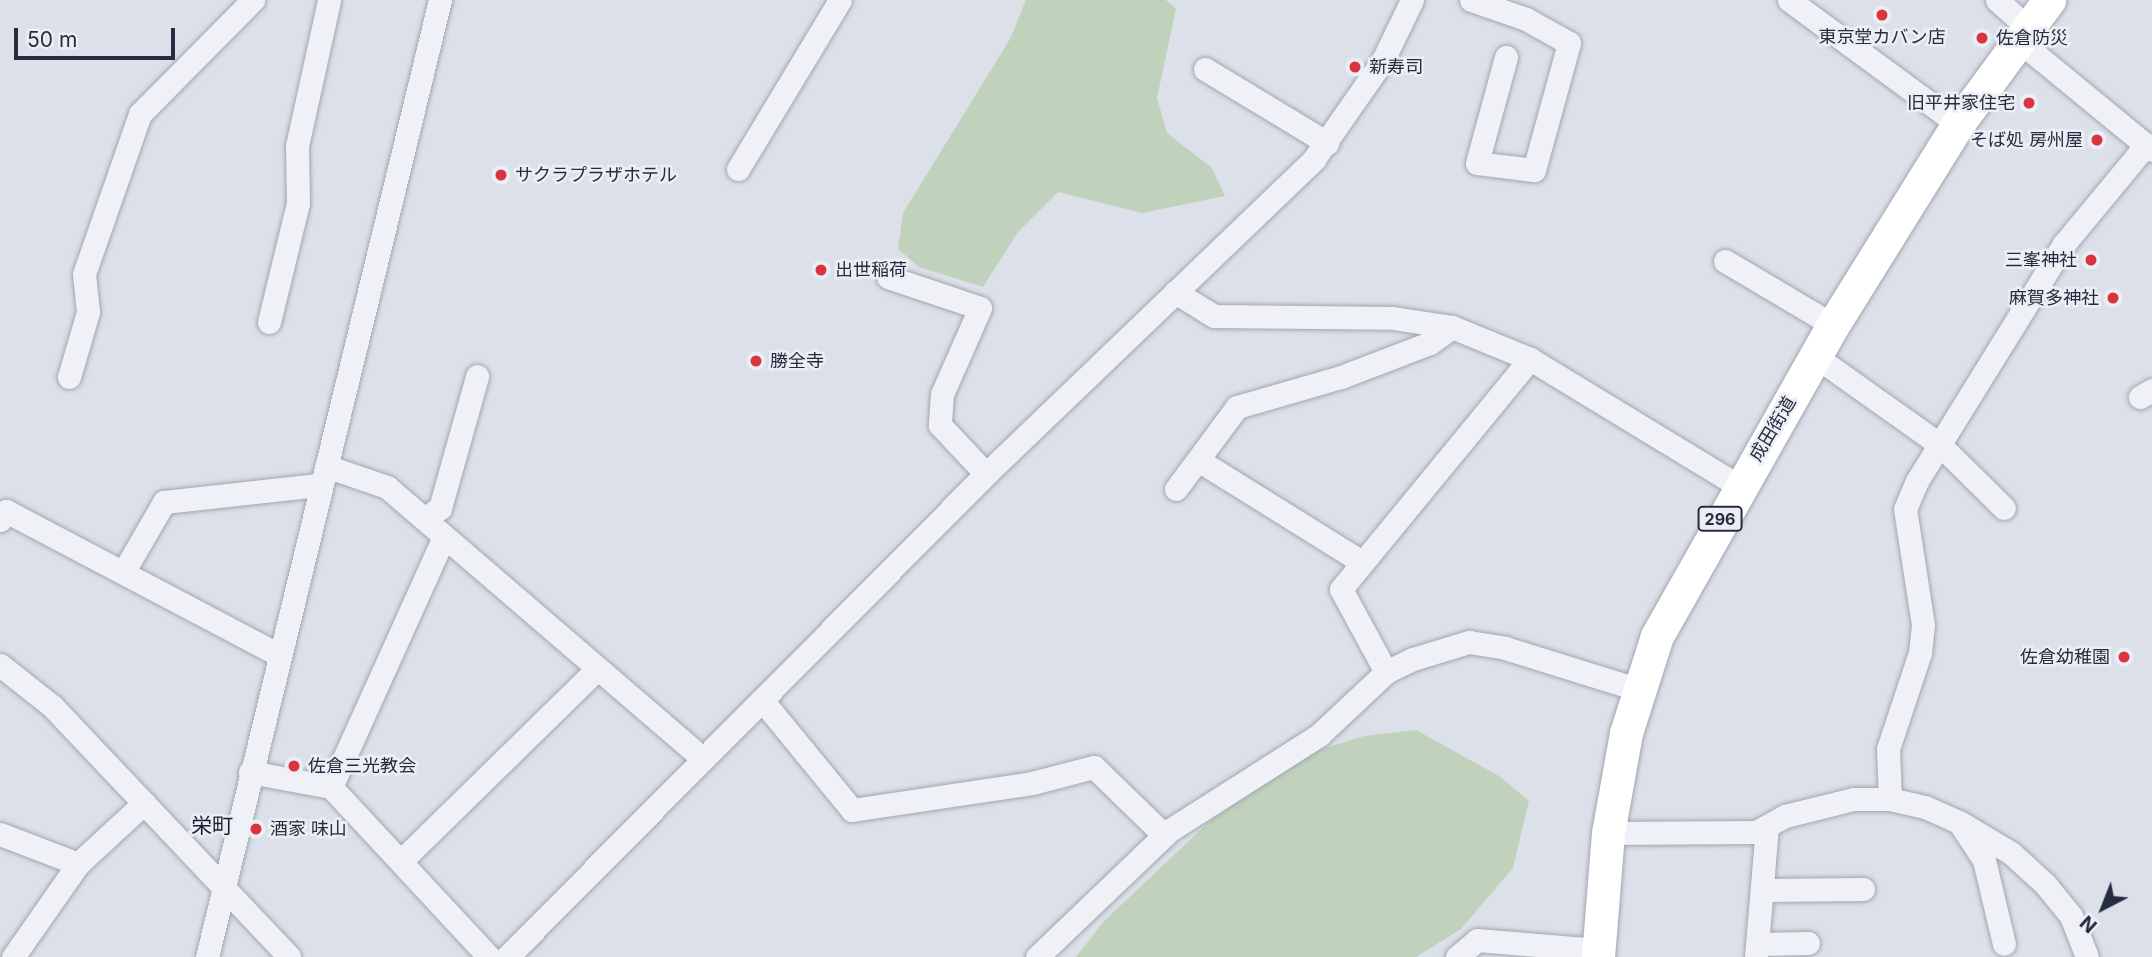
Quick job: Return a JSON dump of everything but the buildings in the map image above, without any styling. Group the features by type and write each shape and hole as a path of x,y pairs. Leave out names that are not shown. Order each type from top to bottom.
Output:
{"highway":[{"name":"296","path":"1958,124 2022,33 2049,0"},
{"name":"成田街道","path":"1598,954 1608,833 1637,689 1657,636 1738,486 1833,325 1958,124"}],"street":[{"path":"69,377 88,313 84,274 140,114 253,0"},
{"path":"269,322 298,203 297,146 329,0"},
{"path":"207,957 322,475 440,0"},
{"path":"738,169 840,0"},
{"path":"506,957 986,474 1326,143 1384,60 1412,0"},
{"path":"1471,0 1527,19 1569,43 1534,170 1477,163 1506,57"},
{"path":"1790,0 1958,124"},
{"path":"1890,799 1888,749 1920,653 1923,625 1905,509 1940,443 2064,244 2149,148 2022,33 1997,0"},
{"path":"1205,69 1326,143"},
{"path":"1725,261 1833,325"},
{"path":"888,277 980,308 942,394 940,425 986,474"},
{"path":"1175,292 1214,316 1393,317 1452,327 1530,359 1738,486"},
{"path":"1176,489 1237,407 1341,377 1430,342 1452,327"},
{"path":"1815,356 1940,443 2004,508"},
{"path":"1386,672 1341,589 1530,359"},
{"path":"425,518 440,508 477,376"},
{"path":"1198,460 1362,562"},
{"path":"124,571 164,502 322,475 387,487 425,518 443,539 702,758"},
{"path":"0,520 6,511 279,654"},
{"path":"331,787 443,539"},
{"path":"1037,957 1164,835 1319,735 1386,672 1469,642 1505,648 1637,689"},
{"path":"0,665 52,706 289,957"},
{"path":"401,861 596,670"},
{"path":"762,701 852,810 1032,783 1094,767 1164,835"},
{"path":"250,772 331,787 489,957"},
{"path":"1608,833 1756,832 1785,816 1853,799 1890,799 1959,822 2011,853 2045,884 2071,916 2087,957"},
{"path":"13,957 78,864 144,803"},
{"path":"1959,822 1984,860 2004,944"},
{"path":"1767,827 1757,950 1808,943"},
{"path":"0,834 78,864"},
{"path":"1763,890 1863,889"},
{"path":"1457,957 1477,940 1598,954"}],"green space":[{"path":"1026,0 1166,0 1176,9 1157,98 1167,133 1212,168 1225,196 1142,213 1058,192 1018,232 983,287 919,267 898,249 903,213 1010,39"},
{"path":"1416,730 1499,776 1529,801 1513,868 1461,929 1416,957 1076,957 1104,921 1211,820 1306,754 1364,736"}],"place":[{"name":"東京堂カバン店","path":"1882,15"},
{"name":"佐倉防災","path":"1982,38"},
{"name":"新寿司","path":"1355,67"},
{"name":"旧平井家住宅","path":"2029,103"},
{"name":"そば処 房州屋","path":"2097,140"},
{"name":"サクラプラザホテル","path":"501,175"},
{"name":"三峯神社","path":"2091,260"},
{"name":"出世稲荷","path":"821,270"},
{"name":"麻賀多神社","path":"2113,298"},
{"name":"勝全寺","path":"756,361"},
{"name":"佐倉幼稚園","path":"2124,657"},
{"name":"佐倉三光教会","path":"294,766"},
{"name":"酒家 味山","path":"256,829"}],"district":[{"name":"栄町","path":"212,826"}]}
